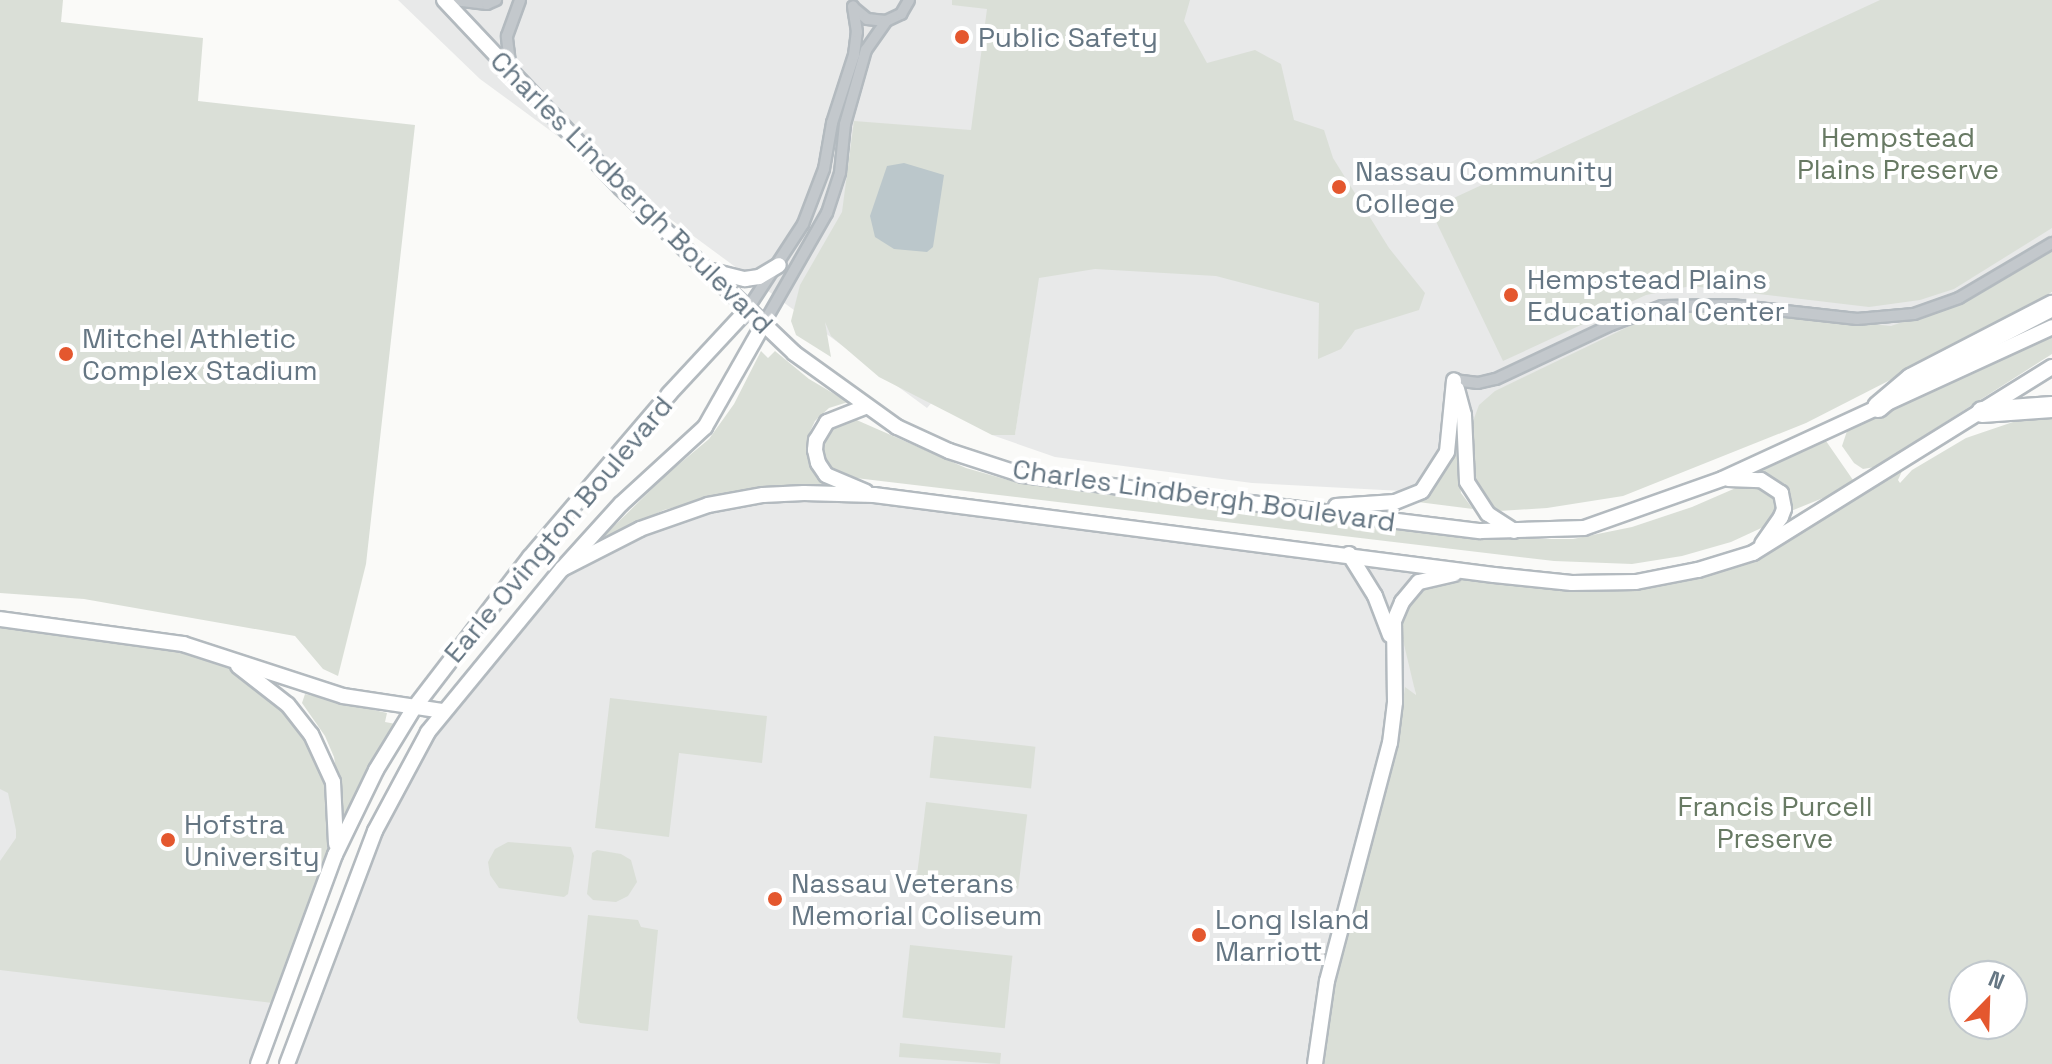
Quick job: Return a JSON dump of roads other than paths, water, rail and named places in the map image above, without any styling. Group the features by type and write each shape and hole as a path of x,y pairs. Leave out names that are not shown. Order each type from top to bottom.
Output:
{"highway":[{"path":"1878,407 1911,379 2052,306"},
{"path":"1982,412 2052,407"}],"main road":[{"name":"Charles Lindbergh Boulevard","path":"444,0 621,188 747,310 824,379 897,427 949,451 1023,475 1459,529 1514,531 1584,528 1722,479 2052,327"},
{"path":"707,269 745,279 759,277 779,265"},
{"name":"Earle Ovington Boulevard","path":"258,1064 335,855 376,770 414,708 530,557 669,394 747,310"},
{"name":"Earle Ovington Boulevard","path":"287,1064 375,831 442,711 621,504 705,427 763,325"},
{"name":"Charles Lindbergh Boulevard","path":"562,569 640,529 708,505 763,495 874,495 1494,575 1572,583 1636,582 1698,570 1753,553 2052,367"},
{"path":"1290,508 1395,502 1422,491 1447,452 1454,380"},
{"path":"1454,380 1464,415 1467,482 1488,514 1514,531"},
{"path":"865,407 827,422 816,440 815,450 826,475 874,495"},
{"path":"1722,479 1761,480 1781,493 1784,509 1781,517 1753,553"},
{"path":"1349,554 1375,596 1393,643"},
{"path":"1315,1064 1327,981 1390,743 1395,702 1393,643 1397,612 1419,582 1443,574 1494,575"},
{"path":"0,619 183,644 343,696 442,711"},
{"path":"225,657 288,705 311,734 328,768 336,797 335,855"}],"street":[{"path":"454,0 487,4 496,0"},
{"path":"511,73 507,36 520,0"},
{"name":"Earle Ovington Boulevard","path":"763,325 827,213 840,173 845,124 863,60 886,21 901,14 909,0"},
{"path":"851,3 867,19 886,21"},
{"name":"Earle Ovington Boulevard","path":"747,310 803,224 824,169 832,123 854,55 857,32 851,3"},
{"path":"1454,380 1510,373 1611,325 1662,306 1689,303 1731,305 1857,319 1914,314 1959,298 2052,243"}],"place":[{"name":"Public Safety","path":"962,37"},
{"name":"Nassau Community College","path":"1339,187"},
{"name":"Hempstead Plains Educational Center","path":"1511,295"},
{"name":"Mitchel Athletic Complex Stadium","path":"66,354"},
{"name":"Hofstra University","path":"168,840"},
{"name":"Nassau Veterans Memorial Coliseum","path":"775,899"},
{"name":"Long Island Marriott","path":"1199,935"}],"park label":[{"name":"Hempstead Plains Preserve","path":"1898,153"},
{"name":"Francis Purcell Preserve","path":"1775,822"}]}
